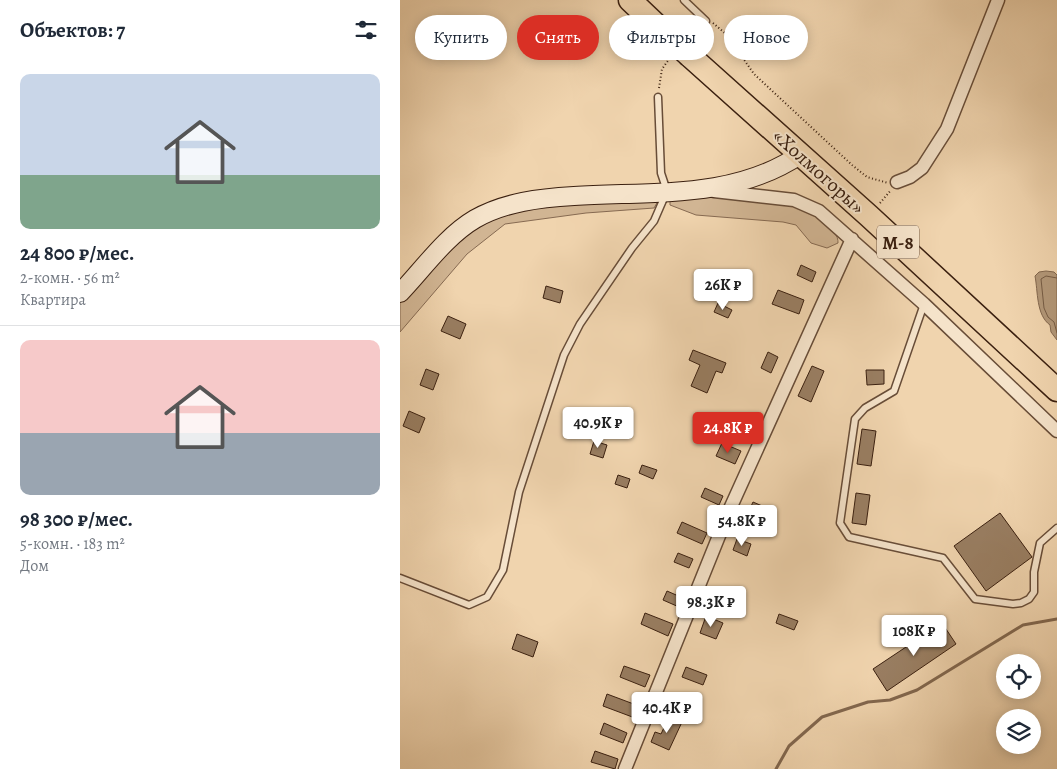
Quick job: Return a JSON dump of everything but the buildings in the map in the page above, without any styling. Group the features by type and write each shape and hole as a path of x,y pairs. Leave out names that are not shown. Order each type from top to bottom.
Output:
{"highway":[{"name":"«Холмогоры»","path":"630,0 671,39 801,154 1057,390"}],"street":[{"path":"897,182 910,177 922,168 947,129 998,0"},
{"path":"750,188 801,154"},
{"path":"400,294 459,231 475,219 496,209 543,198 750,188 806,204 832,220 924,304 1057,431"},
{"path":"625,769 729,511 852,239"}],"lane":[{"path":"684,0 700,15"},
{"path":"400,578 469,604 487,596 503,570 519,492 564,355 580,324 632,248 654,222 667,191 661,173 658,97"},
{"path":"924,304 894,390 865,408 855,420 840,524 849,537 943,558 975,599 1013,604 1021,604 1029,599 1034,592 1034,572 1040,543 1057,528"}],"path":[{"path":"744,60 754,74 867,177 878,182 897,182"}],"shaded area":[{"path":"678,195 756,200 801,208 824,221 834,232 838,243 827,248 811,243 796,225 783,222 696,215 670,205 670,201"},
{"path":"584,200 658,201 654,208 586,213 505,224 467,254 400,332 400,302 437,259 468,229 491,216 503,212 544,204"}],"water":[{"path":"1039,272 1054,272 1057,275 1057,340 1051,332 1050,325 1042,315 1038,302 1035,276"}],"waterway":[{"path":"776,769 789,746 822,717 868,702 890,700 917,690 1023,625 1057,619"}]}
